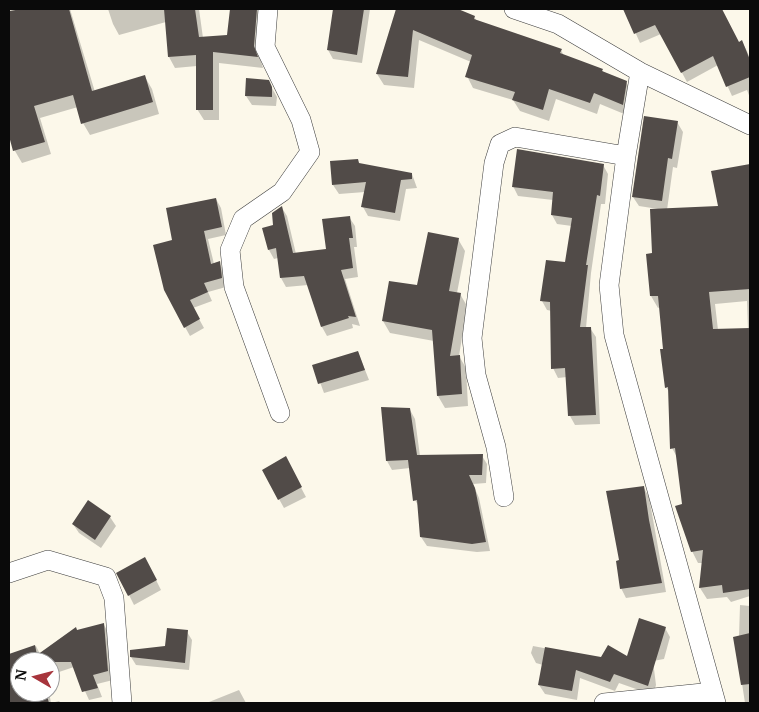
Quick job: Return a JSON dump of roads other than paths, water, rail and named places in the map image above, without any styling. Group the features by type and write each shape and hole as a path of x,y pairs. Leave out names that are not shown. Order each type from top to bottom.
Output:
{"street":[{"path":"268,9 265,47 301,120 310,152 282,192 243,219 230,250 234,287 280,413"},
{"path":"514,9 558,24 640,72 750,125"},
{"path":"604,703 715,698 614,335 609,285 626,156 640,72"},
{"path":"504,497 496,447 476,375 472,338 494,163 500,144 515,137 626,156"},
{"path":"9,573 48,560 106,577 114,598 122,703"}]}
